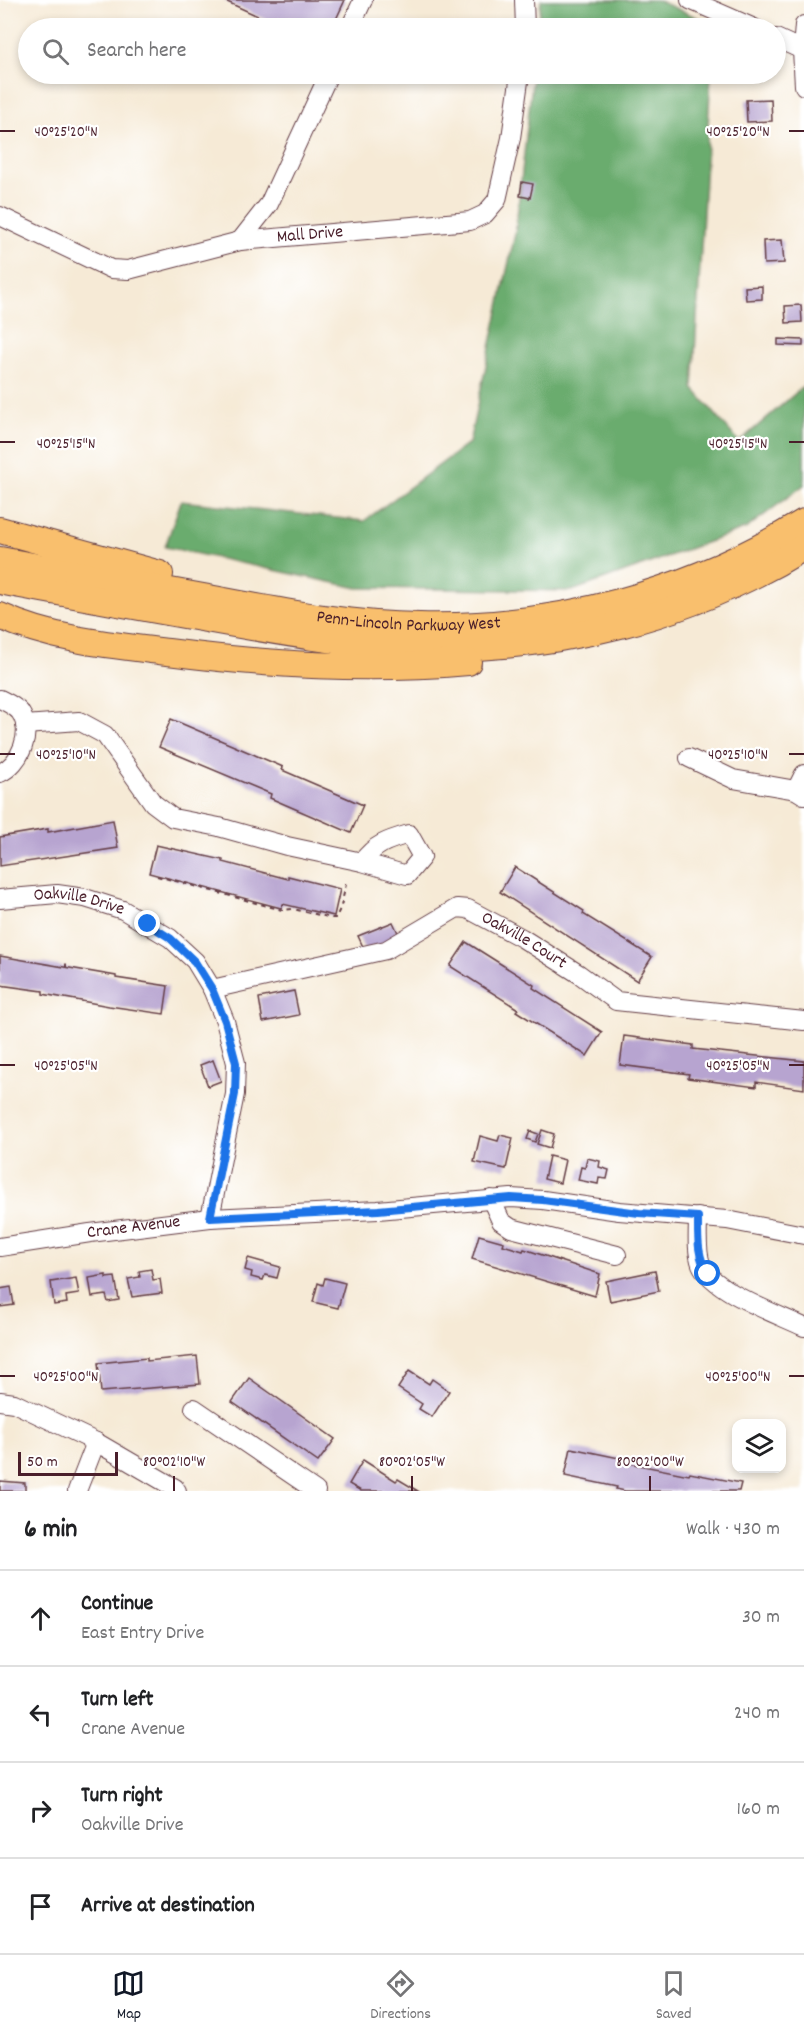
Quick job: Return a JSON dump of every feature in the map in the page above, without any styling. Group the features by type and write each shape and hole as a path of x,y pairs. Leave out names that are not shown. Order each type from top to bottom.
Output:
{"highway":[{"name":"Penn-Lincoln Parkway West","path":"0,560 314,617 420,626 492,624 565,615 630,599 691,579 756,550 804,522"},
{"path":"0,530 314,617"},
{"name":"Penn-Lincoln Parkway West","path":"0,581 301,636 401,646 457,647 568,636 636,620 710,594 766,569 804,547"},
{"path":"0,616 40,631 100,644 252,662 361,668 437,665 506,656 636,620"}],"street":[{"path":"355,18 363,0"},
{"path":"524,0 525,18"},
{"path":"690,0 731,18"},
{"path":"804,25 802,50 804,86"},
{"path":"786,43 802,50"},
{"path":"240,241 269,204 324,84"},
{"name":"Mall Drive","path":"0,216 111,269 119,270 128,270 240,241 478,219 497,201 511,138 519,84"},
{"path":"0,699 20,712 25,724 23,748 18,759 0,773"},
{"path":"25,724 79,721 105,735 130,779 153,803 174,818 362,862"},
{"path":"689,758 733,779 801,786"},
{"name":"Oakville Drive","path":"0,899 57,894 85,898 123,910 170,938 195,962 208,983 225,1021 236,1063 235,1094 210,1218"},
{"name":"Oakville Court","path":"208,983 386,950 457,908 468,909 522,938 579,974 616,1001 804,1021"},
{"path":"184,973 208,983"},
{"name":"Crane Avenue","path":"0,1247 210,1218 378,1210 511,1198 754,1224 804,1235"},
{"path":"491,1199 501,1221 511,1228 617,1255"},
{"path":"698,1217 698,1249 701,1263 717,1284 804,1327"},
{"path":"0,1401 14,1403 96,1442 177,1491"},
{"path":"194,1408 316,1491"},
{"path":"81,1490 96,1442"}],"path":[{"path":"157,876 282,910 293,909 332,918 336,918 346,880"},
{"path":"66,963 66,968"}],"green space":[{"path":"541,0 657,0 698,18 539,18"},
{"path":"532,84 710,84 693,388 739,442 804,386 804,485 747,528 572,591 358,588 165,547 181,501 364,521 469,443 515,234"}],"building":[{"path":"223,0 345,0 337,18 262,18"},
{"path":"771,99 772,121 747,122 746,100"},
{"path":"522,182 533,184 530,198 520,196"},
{"path":"782,240 784,263 764,264 763,241"},
{"path":"762,286 762,299 746,300 745,287"},
{"path":"801,305 802,322 786,323 785,306"},
{"path":"778,339 803,340 803,346 778,345"},
{"path":"171,719 283,767 282,770 363,805 351,833 270,798 271,794 159,747"},
{"path":"113,820 118,848 0,866 0,837 48,829 48,832"},
{"path":"156,845 223,860 223,862 288,879 288,876 340,889 334,916 283,904 281,908 149,873"},
{"path":"515,867 584,911 583,914 652,957 637,981 500,892"},
{"path":"393,922 400,937 365,951 358,936"},
{"path":"466,942 602,1032 587,1056 450,966"},
{"path":"0,956 168,986 164,1014 0,985"},
{"path":"294,991 299,1015 263,1022 259,998"},
{"path":"624,1036 693,1045 693,1049 804,1061 804,1089 756,1082 756,1087 688,1078 689,1074 620,1065"},
{"path":"213,1060 221,1081 208,1086 200,1065"},
{"path":"542,1130 554,1134 550,1148 537,1144"},
{"path":"530,1131 538,1134 535,1142 527,1139"},
{"path":"500,1135 513,1138 506,1169 474,1162 480,1136 498,1141"},
{"path":"549,1156 565,1160 560,1183 544,1179"},
{"path":"587,1158 600,1161 599,1167 609,1170 607,1179 599,1178 598,1184 578,1180 581,1167 585,1168"},
{"path":"479,1235 504,1242 503,1245 523,1251 524,1249 600,1274 595,1296 472,1259"},
{"path":"248,1258 280,1267 277,1278 265,1275 263,1280 251,1277 252,1272 245,1270"},
{"path":"151,1269 153,1280 160,1279 162,1293 132,1297 128,1279 140,1277 139,1271"},
{"path":"655,1271 659,1291 610,1301 606,1281"},
{"path":"106,1275 106,1278 115,1277 119,1300 108,1302 106,1295 92,1297 89,1278"},
{"path":"76,1278 79,1294 66,1296 67,1303 54,1305 51,1282"},
{"path":"325,1278 345,1283 338,1308 313,1302 318,1283 323,1285"},
{"path":"11,1287 14,1305 0,1307 0,1289"},
{"path":"197,1356 200,1384 101,1392 98,1363"},
{"path":"409,1371 429,1384 432,1379 449,1391 432,1417 419,1409 422,1404 398,1388"},
{"path":"249,1378 335,1439 318,1462 232,1402"},
{"path":"571,1448 624,1459 623,1462 741,1483 739,1491 625,1491 616,1489 617,1487 565,1476"},
{"path":"363,1460 396,1481 398,1479 418,1491 361,1491 349,1484"},
{"path":"0,1481 25,1483 25,1491 0,1491"}],"route":[{"path":"148,924 170,938 195,962 212,989 225,1021 236,1063 235,1094 210,1218 410,1208 511,1198 543,1200 619,1211 698,1217 698,1249 701,1263 708,1274"}]}
